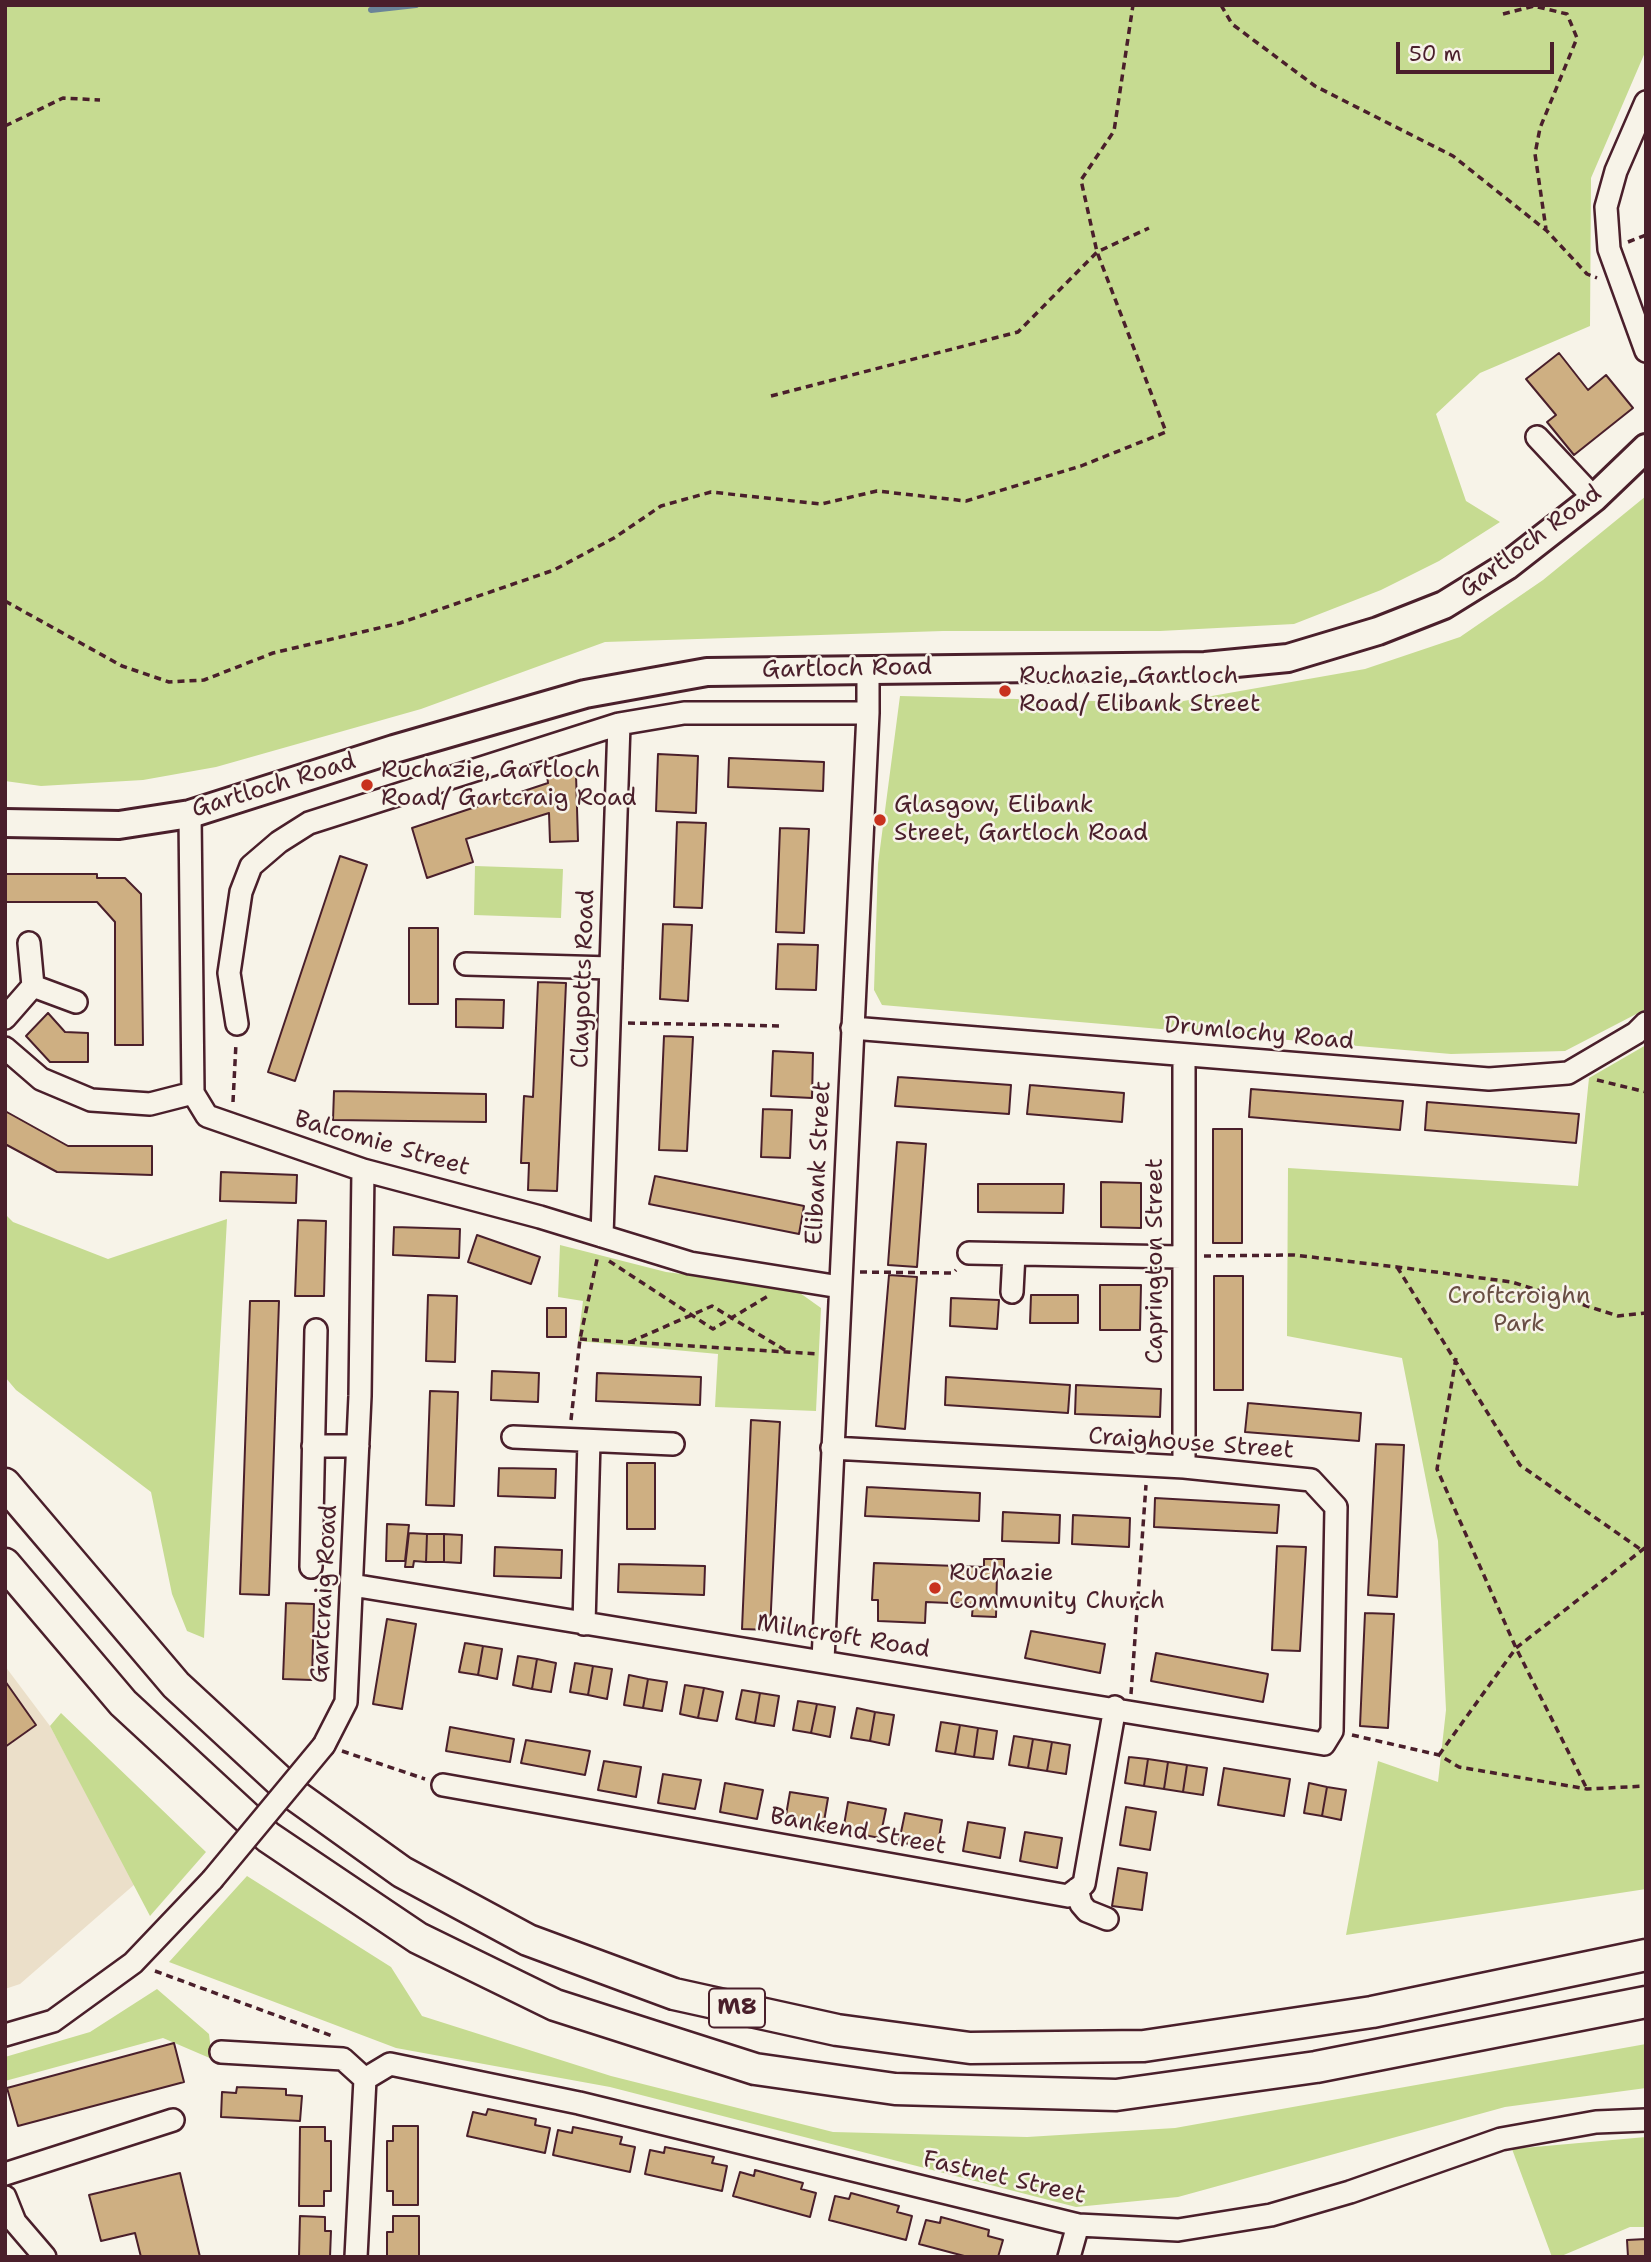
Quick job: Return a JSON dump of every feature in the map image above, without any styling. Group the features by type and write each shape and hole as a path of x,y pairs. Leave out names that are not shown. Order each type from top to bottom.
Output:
{"highway":[{"name":"M8","path":"5,1484 176,1685 296,1796 402,1872 528,1940 674,1994 837,2030 971,2048 1144,2046 1372,2012 1646,1955"},
{"name":"M8","path":"5,1564 123,1703 268,1837 418,1938 555,2005 755,2069 895,2089 1116,2095 1316,2067 1646,2002"}],"main road":[{"name":"Gartloch Road","path":"5,823 118,825 190,814 394,749 584,694 707,672 1205,666 1288,657 1378,631 1444,606 1507,566 1594,498 1646,448"}],"street":[{"path":"1646,102 1616,172 1606,207 1609,248 1620,287 1646,351"},
{"path":"1537,437 1594,498"},
{"name":"Elibank Street","path":"823,1660 868,668"},
{"path":"237,1024 229,973 241,892 251,866 279,842 309,822 619,724 684,713 868,713"},
{"name":"Claypotts Road","path":"600,1245 619,724"},
{"path":"5,1048 41,1079 91,1100 150,1104 193,1093 190,814"},
{"path":"5,1018 33,986 29,943"},
{"path":"466,964 611,968"},
{"path":"192,972 229,973"},
{"path":"33,986 76,1002"},
{"name":"Drumlochy Road","path":"852,1028 1489,1079 1568,1073 1636,1033 1646,1023"},
{"name":"Caprington Street","path":"1184,1055 1181,1256 1184,1467"},
{"name":"Balcomie Street","path":"193,1093 207,1116 232,1126 600,1245 792,1281 840,1279"},
{"name":"Gartcraig Road","path":"5,2035 53,2021 133,1963 212,1880 324,1745 346,1702 358,1446 363,1170"},
{"path":"969,1253 1181,1256"},
{"path":"1012,1292 1014,1254"},
{"path":"311,1567 316,1331"},
{"path":"513,1437 673,1444"},
{"path":"579,1440 584,1624"},
{"path":"313,1446 358,1446"},
{"name":"Craighouse Street","path":"832,1448 1184,1467 1311,1480 1336,1507 1328,1737"},
{"name":"Milncroft Road","path":"352,1585 1122,1709 1328,1737"},
{"path":"1107,1919 1087,1911 1081,1905 1077,1889 1084,1884 1122,1709"},
{"name":"Bankend Street","path":"443,1785 1068,1896 1077,1889"},
{"path":"221,2052 343,2059 365,2079 356,2257"},
{"name":"Fastnet Street","path":"365,2079 390,2064 579,2103 1078,2225 1178,2230 1271,2215 1350,2192 1501,2138 1596,2122 1646,2120"},
{"path":"5,2174 173,2120"},
{"path":"5,2197 15,2222 46,2257"},
{"path":"1069,2257 1078,2225"}],"path":[{"path":"5,601 121,666 169,682 204,680 273,653 400,623 554,570 614,538 661,506 711,492 821,504 877,491 965,501 1081,466 1166,432 1097,252 1081,180 1114,131 1133,5"},
{"path":"1221,5 1232,24 1315,86 1453,156 1546,231 1587,274 1620,287"},
{"path":"1503,15 1534,6 1567,15 1577,38 1540,128 1535,154 1546,231"},
{"path":"5,126 63,98 100,100"},
{"path":"771,396 1018,332 1097,252 1149,228"},
{"path":"609,1022 783,1026"},
{"path":"232,1126 237,1024"},
{"path":"1568,1073 1646,1092"},
{"path":"579,1440 580,1339 600,1245 713,1329 792,1281"},
{"path":"840,1279 953,1273 969,1253"},
{"path":"1181,1256 1294,1255 1397,1267 1513,1282 1618,1316 1646,1313"},
{"path":"1397,1267 1520,1465 1644,1549 1516,1648 1440,1755"},
{"path":"628,1342 712,1306 788,1352"},
{"path":"580,1339 836,1355"},
{"path":"1456,1358 1437,1469 1516,1648 1587,1789"},
{"path":"1122,1709 1148,1465"},
{"path":"1328,1737 1440,1755 1459,1766 1587,1789 1646,1786"},
{"path":"324,1745 443,1785"},
{"path":"133,1963 342,2039"}],"shaded area":[{"path":"5,1666 50,1726 135,1884 20,1984 5,1989"}],"green space":[{"path":"5,5 1646,5 1646,50 1591,178 1590,326 1480,373 1436,414 1466,501 1500,522 1439,561 1381,590 1294,624 1160,631 943,631 605,642 421,709 216,767 143,780 41,786 5,781"},
{"path":"1646,496 1644,1010 1565,1051 1451,1054 882,1005 874,990 878,864 900,696 1172,703 1365,669 1460,637 1543,580"},
{"path":"475,866 563,869 561,918 474,915"},
{"name":"Croftcroighn Park","path":"1646,1045 1646,1889 1346,1935 1378,1761 1438,1782 1446,1710 1438,1541 1402,1358 1287,1336 1288,1168 1578,1186 1589,1078"},
{"path":"5,1214 13,1222 108,1259 227,1219 204,1638 187,1631 172,1594 151,1492 16,1390 5,1377"},
{"path":"560,1245 666,1272 793,1288 821,1308 816,1411 715,1407 718,1354 578,1341 583,1301 558,1297"},
{"path":"61,1713 206,1852 150,1916 50,1726"},
{"path":"247,1876 391,1967 422,2016 611,2076 833,2132 1027,2137 1175,2128 1646,2044 1646,2088 1505,2107 1178,2197 1076,2207 610,2087 396,2048 169,1962"},
{"path":"157,1989 209,2034 212,2059 163,2038 5,2081 5,2057 90,2032"},
{"path":"1646,2137 1646,2227 1630,2227 1559,2257 1552,2257 1512,2149"}],"building":[{"path":"1559,353 1588,390 1606,375 1633,408 1574,455 1547,422 1556,415 1526,379"},
{"path":"658,754 698,756 696,813 656,811"},
{"path":"729,758 824,762 823,791 728,787"},
{"path":"576,774 578,841 550,842 549,813 466,839 473,862 427,878 412,828 548,783 547,775"},
{"path":"677,822 706,823 702,908 674,907"},
{"path":"780,828 809,829 804,933 776,932"},
{"path":"340,856 367,865 295,1081 268,1072"},
{"path":"5,874 97,874 97,878 125,878 141,894 143,1045 115,1045 115,922 97,902 5,902"},
{"path":"663,924 692,925 688,1001 660,999"},
{"path":"409,928 438,928 438,1004 409,1004"},
{"path":"778,944 818,945 816,990 776,989"},
{"path":"538,982 566,983 557,1191 528,1190 529,1163 521,1163 524,1096 533,1097"},
{"path":"456,999 504,1000 503,1028 456,1027"},
{"path":"48,1013 65,1032 88,1033 88,1062 50,1062 26,1036"},
{"path":"664,1036 693,1037 687,1151 659,1150"},
{"path":"773,1051 813,1053 812,1098 771,1096"},
{"path":"898,1077 1011,1085 1009,1114 895,1106"},
{"path":"1030,1085 1124,1093 1122,1122 1027,1114"},
{"path":"1251,1089 1403,1101 1400,1130 1249,1117"},
{"path":"334,1091 486,1094 486,1122 333,1120"},
{"path":"1427,1102 1579,1114 1576,1143 1425,1130"},
{"path":"763,1109 792,1110 790,1158 761,1157"},
{"path":"5,1111 68,1146 152,1146 152,1175 57,1172 5,1144"},
{"path":"1213,1129 1242,1129 1242,1243 1213,1243"},
{"path":"897,1142 926,1144 917,1267 888,1265"},
{"path":"221,1172 297,1175 296,1203 220,1201"},
{"path":"655,1176 804,1206 799,1234 649,1204"},
{"path":"1101,1182 1141,1183 1141,1228 1101,1227"},
{"path":"978,1184 1064,1184 1063,1213 978,1212"},
{"path":"298,1220 326,1221 324,1296 295,1296"},
{"path":"394,1227 460,1229 459,1258 393,1255"},
{"path":"477,1235 540,1257 531,1284 468,1262"},
{"path":"889,1275 917,1277 905,1429 876,1426"},
{"path":"1214,1276 1243,1276 1243,1390 1214,1390"},
{"path":"1100,1285 1141,1285 1140,1330 1100,1330"},
{"path":"428,1295 457,1296 455,1362 426,1361"},
{"path":"1031,1295 1078,1295 1078,1323 1030,1323"},
{"path":"951,1298 999,1300 997,1329 950,1326"},
{"path":"250,1301 279,1301 269,1595 240,1594"},
{"path":"547,1308 566,1308 566,1337 547,1337"},
{"path":"492,1371 539,1373 538,1402 491,1400"},
{"path":"597,1373 701,1377 700,1405 596,1401"},
{"path":"946,1377 1070,1385 1068,1413 945,1405"},
{"path":"1076,1385 1161,1389 1160,1417 1075,1414"},
{"path":"430,1391 458,1392 454,1506 426,1505"},
{"path":"1248,1403 1361,1413 1359,1441 1245,1432"},
{"path":"751,1420 780,1422 770,1630 742,1629"},
{"path":"1376,1444 1404,1445 1397,1597 1368,1595"},
{"path":"627,1463 655,1463 655,1529 627,1529"},
{"path":"499,1468 556,1469 555,1498 498,1496"},
{"path":"867,1487 980,1493 979,1521 865,1516"},
{"path":"1155,1498 1279,1505 1277,1533 1154,1527"},
{"path":"1003,1512 1060,1515 1059,1543 1002,1541"},
{"path":"1073,1515 1130,1518 1129,1547 1072,1544"},
{"path":"387,1524 409,1525 405,1561 386,1561"},
{"path":"409,1533 427,1534 426,1562 414,1561 413,1567 405,1567"},
{"path":"427,1534 444,1534 444,1562 426,1562"},
{"path":"444,1534 462,1535 461,1563 444,1562"},
{"path":"1277,1546 1306,1547 1300,1651 1272,1650"},
{"path":"495,1547 562,1550 561,1578 494,1576"},
{"name":"Ruchazie Community Church","path":"984,1559 1004,1559 1004,1575 997,1575 996,1617 972,1616 973,1604 926,1602 925,1623 878,1621 878,1600 872,1600 874,1563 984,1567"},
{"path":"619,1564 705,1566 704,1595 618,1592"},
{"path":"286,1603 314,1604 312,1680 283,1679"},
{"path":"1365,1613 1394,1614 1388,1728 1360,1726"},
{"path":"387,1619 416,1624 402,1709 373,1704"},
{"path":"1031,1631 1105,1644 1100,1673 1025,1658"},
{"path":"465,1643 483,1646 478,1675 459,1672"},
{"path":"483,1646 502,1649 497,1679 478,1675"},
{"path":"1156,1653 1268,1674 1263,1702 1151,1681"},
{"path":"518,1656 537,1659 532,1689 513,1685"},
{"path":"537,1659 556,1663 551,1692 532,1689"},
{"path":"575,1663 593,1666 588,1695 570,1692"},
{"path":"593,1666 612,1669 607,1699 588,1695"},
{"path":"629,1675 648,1679 643,1708 624,1705"},
{"path":"648,1679 667,1682 662,1711 643,1708"},
{"path":"5,1681 36,1725 5,1747"},
{"path":"685,1685 704,1688 698,1718 680,1714"},
{"path":"704,1688 723,1692 717,1721 698,1718"},
{"path":"742,1690 760,1693 755,1723 736,1719"},
{"path":"760,1693 779,1696 774,1726 755,1723"},
{"path":"798,1701 817,1704 811,1733 793,1730"},
{"path":"817,1704 835,1707 830,1737 811,1733"},
{"path":"857,1708 875,1712 870,1741 851,1738"},
{"path":"875,1712 894,1715 889,1745 870,1741"},
{"path":"941,1722 960,1725 955,1754 936,1751"},
{"path":"960,1725 978,1728 974,1757 955,1754"},
{"path":"450,1727 514,1739 510,1762 446,1751"},
{"path":"978,1728 997,1731 993,1759 974,1757"},
{"path":"1014,1736 1033,1739 1028,1768 1009,1765"},
{"path":"1033,1739 1052,1742 1047,1771 1028,1768"},
{"path":"526,1740 590,1751 585,1775 521,1763"},
{"path":"1052,1742 1070,1745 1066,1774 1047,1771"},
{"path":"1129,1757 1148,1759 1144,1786 1125,1783"},
{"path":"1148,1759 1168,1762 1164,1789 1144,1786"},
{"path":"604,1761 641,1767 636,1797 598,1790"},
{"path":"1168,1762 1187,1765 1183,1792 1164,1789"},
{"path":"1187,1765 1207,1768 1203,1795 1183,1792"},
{"path":"1224,1768 1290,1779 1284,1816 1218,1805"},
{"path":"663,1774 701,1780 695,1809 658,1803"},
{"path":"725,1783 763,1790 757,1819 720,1812"},
{"path":"1309,1783 1327,1787 1322,1816 1304,1813"},
{"path":"1327,1787 1346,1790 1341,1820 1322,1816"},
{"path":"790,1792 828,1798 823,1827 785,1821"},
{"path":"848,1802 886,1809 880,1838 843,1831"},
{"path":"1126,1807 1156,1812 1150,1850 1120,1845"},
{"path":"905,1813 942,1820 937,1849 899,1842"},
{"path":"968,1822 1005,1828 1000,1858 963,1851"},
{"path":"1025,1832 1062,1838 1057,1868 1020,1861"},
{"path":"1118,1868 1147,1873 1142,1910 1112,1906"},
{"path":"174,2043 184,2082 18,2126 7,2088"},
{"path":"237,2087 286,2089 286,2095 302,2096 300,2121 221,2117 222,2092 236,2093"},
{"path":"488,2109 536,2119 535,2125 550,2128 545,2153 467,2136 473,2112 486,2115"},
{"path":"393,2126 418,2126 418,2205 393,2205 393,2191 387,2191 387,2141 393,2141"},
{"path":"300,2127 325,2127 325,2141 331,2141 331,2191 324,2191 324,2206 299,2206"},
{"path":"573,2127 622,2137 620,2144 635,2147 630,2172 553,2155 558,2130 572,2133"},
{"path":"665,2147 714,2157 712,2163 727,2166 722,2191 645,2174 650,2150 664,2153"},
{"path":"755,2170 803,2183 801,2189 816,2193 810,2217 733,2196 740,2172 754,2176"},
{"path":"180,2173 200,2257 141,2257 135,2233 101,2241 89,2195"},
{"path":"851,2193 899,2206 897,2212 912,2216 906,2240 829,2220 835,2196 849,2199"},
{"path":"300,2216 325,2217 325,2231 331,2231 330,2257 299,2257"},
{"path":"393,2216 419,2216 419,2257 387,2257 387,2232 393,2232"},
{"path":"941,2217 989,2230 988,2236 1003,2240 998,2257 968,2257 919,2244 926,2220 940,2223"},
{"path":"1646,2239 1646,2257 1628,2257 1627,2240"}],"waterway":[{"path":"371,10 416,5"}],"place":[{"name":"Ruchazie, Gartloch Road/ Elibank Street","path":"1005,691"},
{"name":"Ruchazie, Gartloch Road/ Gartcraig Road","path":"367,785"},
{"name":"Glasgow, Elibank Street, Gartloch Road","path":"880,820"},
{"name":"Ruchazie Community Church","path":"935,1588"}]}
